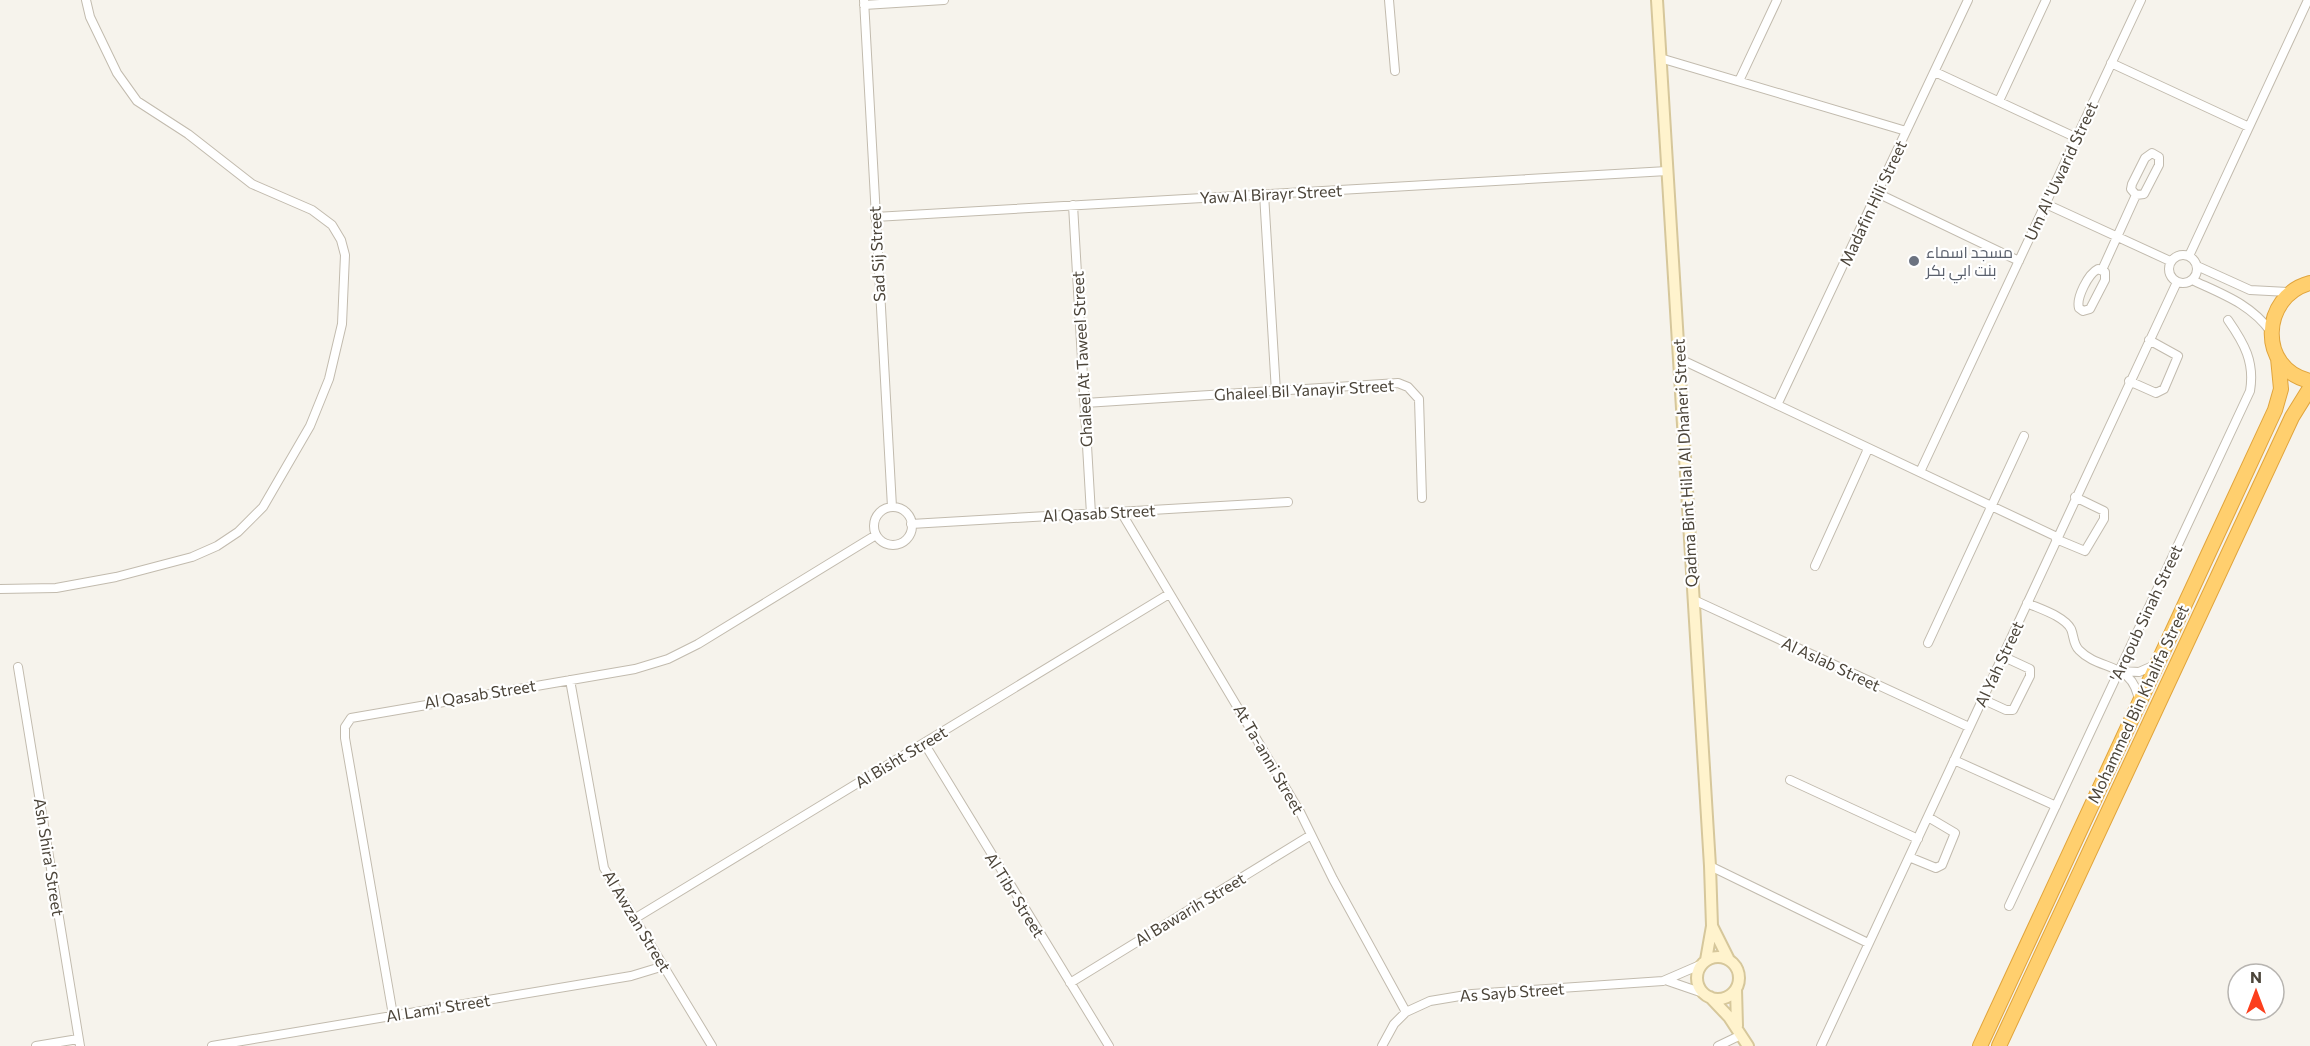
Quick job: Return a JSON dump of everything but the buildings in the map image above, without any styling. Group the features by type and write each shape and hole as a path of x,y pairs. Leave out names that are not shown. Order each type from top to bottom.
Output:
{"highway":[{"path":"2271,332 2273,317 2279,303 2289,292 2310,282"},
{"name":"Mohammed Bin Khalifa Street","path":"1980,1046 2275,410 2281,389 2278,358 2271,332"},
{"path":"2278,358 2295,375 2310,381"},
{"name":"Mohammed Bin Khalifa Street","path":"1999,1046 2292,417 2310,388"}],"street":[{"path":"0,589 56,588 116,577 192,557 217,546 238,532 270,497 310,426 327,387 342,324 345,255 341,240 332,225 312,210 252,184 188,134 137,101 117,73 90,17 86,0"},
{"path":"864,2 944,0"},
{"path":"1389,0 1395,71"},
{"name":"Qadma Bint Hilal Al Dhaheri Street","path":"1656,0 1710,866 1712,926 1703,962"},
{"path":"1739,81 1777,0"},
{"name":"Madafin Hili Street","path":"1777,405 1968,0"},
{"path":"1999,101 2046,0"},
{"name":"Um Al 'Uwarid Street","path":"1920,472 2141,0"},
{"path":"2189,256 2308,0"},
{"name":"Sad Sij Street","path":"864,2 892,507"},
{"path":"1660,58 1906,131"},
{"path":"2111,63 2249,127"},
{"path":"1935,72 2077,138"},
{"path":"2102,270 2136,195 2146,191 2159,165 2160,161 2156,154 2145,158 2132,184 2131,189 2136,195"},
{"name":"Yaw Al Birayr Street","path":"875,217 1667,171"},
{"path":"1877,193 2019,261"},
{"path":"1264,194 1276,392"},
{"path":"2046,204 2170,261"},
{"name":"Ghaleel At Taweel Street","path":"1072,205 1091,513"},
{"path":"2170,261 2179,255 2189,256 2197,266 2250,290 2289,292"},
{"path":"2170,261 2169,273 2177,282 2185,283 2192,280 2197,274 2197,266"},
{"path":"2098,269 2102,270 2105,272 2105,280 2090,309 2083,311 2079,308 2078,300 2091,273 2098,269"},
{"path":"2192,280 2243,304 2261,317 2271,332"},
{"name":"Al Yah Street","path":"1821,1046 2177,282"},
{"name":"'Arqoub Sinah Street","path":"2009,906 2250,391 2251,362 2242,339 2228,320"},
{"path":"2129,381 2156,393 2164,389 2178,356 2149,340"},
{"path":"1680,359 2085,551 2104,519 2104,511 2075,497"},
{"name":"Ghaleel Bil Yanayir Street","path":"1085,403 1388,383 1408,387 1415,392 1420,407 1422,498"},
{"path":"1928,643 2024,436"},
{"path":"1815,566 1868,449"},
{"name":"Al Qasab Street","path":"911,524 1288,502"},
{"path":"892,507 903,510 911,524 909,535 896,544 885,543 876,535 874,529 876,517 885,508 892,507"},
{"name":"At Ta-anni Street","path":"1121,512 1243,714 1406,1012"},
{"name":"Al Qasab Street","path":"393,1015 345,738 347,722 362,714 644,667 683,652 876,535"},
{"name":"Al Bisht Street","path":"634,919 1169,594"},
{"name":"Al Aslab Street","path":"1694,600 1969,727"},
{"path":"2027,603 2066,622 2076,645 2084,654 2119,670 2134,684 2139,703"},
{"path":"1982,699 2006,710 2013,710 2030,676 2028,668 2002,656"},
{"path":"2119,670 2139,672 2157,664"},
{"name":"Ash Shira' Street","path":"18,667 79,1042"},
{"name":"Al Awzan Street","path":"570,680 600,855 611,883 712,1046"},
{"name":"Al Tibr Street","path":"924,743 1109,1046"},
{"path":"1954,760 2056,806"},
{"path":"1790,780 1918,839"},
{"path":"1909,857 1936,868 1942,865 1955,833 1928,817"},
{"name":"Al Bawarih Street","path":"1070,982 1311,835"},
{"path":"1710,866 1868,943"},
{"name":"Qadma Bint Hilal Al Dhaheri Street","path":"1712,926 1728,958"},
{"path":"1740,1034 1735,1006 1738,972 1728,958 1720,956 1703,962 1697,982 1706,995 1723,1010 1748,1046"},
{"name":"As Sayb Street","path":"1663,981 1703,962"},
{"name":"Al Lami' Street","path":"212,1046 631,976 664,966"},
{"name":"As Sayb Street","path":"1382,1046 1388,1031 1406,1012 1430,1001 1458,995 1663,981 1684,985 1706,995"},
{"path":"1706,995 1725,998 1736,988"},
{"path":"1718,1046 1740,1034"},
{"path":"36,1046 79,1042"}],"place":[{"name":"مسجد اسماء بنت ابي بكر","path":"1914,261"}]}
